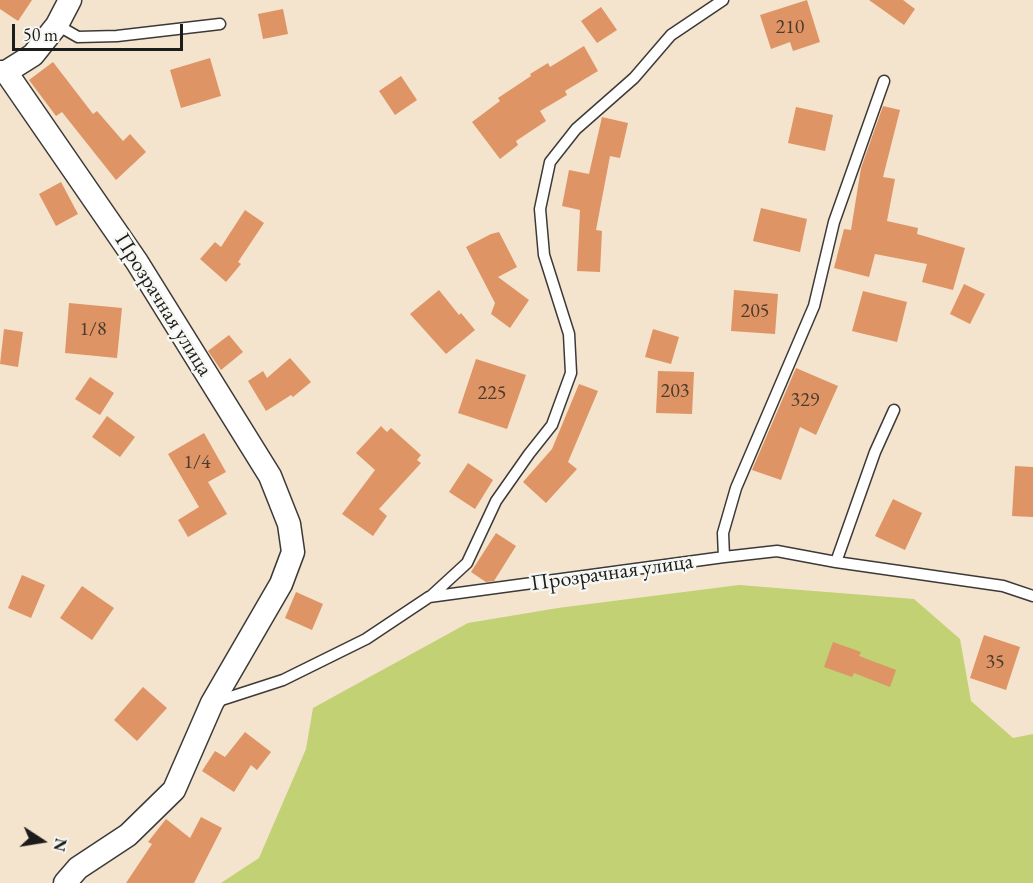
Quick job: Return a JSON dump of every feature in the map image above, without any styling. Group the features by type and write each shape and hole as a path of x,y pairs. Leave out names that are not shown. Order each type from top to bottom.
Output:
{"street":[{"name":"Прозрачная улица","path":"70,0 57,25 33,56 3,72 137,262 270,476 289,524 294,552 281,584 212,703"},
{"path":"65,883 78,868 128,835 174,790 212,703"}],"lane":[{"path":"429,597 467,562 496,501 552,425 571,373 569,334 544,255 540,209 550,162 576,129 634,78 671,35 723,0"},
{"path":"57,25 78,37 117,36 220,24"},
{"path":"724,557 723,533 736,488 814,306 834,222 885,81"},
{"path":"836,562 875,452 894,410"},
{"name":"Прозрачная улица","path":"212,703 283,680 366,639 429,597 777,550 836,562 1003,586 1033,596"}],"green space":[{"path":"739,585 914,599 960,639 971,701 1013,738 1033,734 1033,883 221,883 259,858 306,749 313,708 468,623 558,608"}],"building":[{"path":"0,0 32,0 18,21 0,9"},
{"path":"807,0 820,42 793,51 790,42 771,49 760,15"},
{"path":"869,0 903,0 915,9 904,25"},
{"path":"601,7 617,30 597,43 581,21"},
{"path":"283,9 288,34 263,39 258,14"},
{"path":"584,46 598,71 565,91 567,95 540,111 546,121 516,141 518,145 500,159 472,122 500,101 498,98 531,76 530,74 548,63 550,67"},
{"path":"210,58 221,96 181,108 170,70"},
{"path":"53,62 93,114 97,111 123,141 130,134 146,152 116,180 62,112 56,116 29,80"},
{"path":"401,76 417,100 395,115 379,91"},
{"path":"883,106 900,110 883,177 895,179 887,221 918,228 917,234 965,248 953,290 922,282 927,264 875,254 869,277 834,268 844,229 851,230 861,168"},
{"path":"796,107 833,115 825,151 788,143"},
{"path":"602,117 628,123 620,158 610,156 596,230 602,231 600,272 577,271 580,210 562,206 569,170 589,174"},
{"path":"61,182 78,214 56,226 39,194"},
{"path":"761,208 807,219 800,252 753,241"},
{"path":"245,210 264,223 238,262 241,264 226,282 200,259 215,242 221,247"},
{"path":"499,232 517,267 498,277 529,300 510,328 491,314 495,303 466,247"},
{"path":"964,284 985,294 970,324 950,314"},
{"path":"439,290 459,315 461,313 475,330 446,354 410,314"},
{"path":"734,290 778,294 775,334 731,331"},
{"path":"863,291 907,302 897,342 852,331"},
{"path":"69,303 122,308 117,358 65,353"},
{"path":"4,329 23,332 18,367 0,364"},
{"path":"653,329 679,337 671,364 645,357"},
{"path":"229,335 243,352 221,370 208,351"},
{"path":"290,358 311,382 293,397 291,395 266,411 248,381 263,371 267,378"},
{"path":"476,359 526,375 507,429 458,413"},
{"path":"796,368 838,386 816,435 800,427 781,480 752,470"},
{"path":"658,371 694,372 692,414 656,413"},
{"path":"90,377 114,393 100,415 75,399"},
{"path":"579,384 598,391 568,462 577,469 546,503 523,482 552,449"},
{"path":"107,416 135,437 120,457 92,437"},
{"path":"381,426 387,432 391,428 421,455 417,460 421,463 379,509 387,516 373,536 342,514 375,470 356,453"},
{"path":"204,433 226,472 208,482 227,514 188,537 178,520 199,507 168,454"},
{"path":"468,463 493,480 475,509 449,492"},
{"path":"1015,466 1033,467 1033,517 1012,516"},
{"path":"893,499 922,513 905,550 875,536"},
{"path":"496,533 516,546 494,581 486,582 471,572"},
{"path":"22,575 45,585 31,618 8,608"},
{"path":"82,586 114,608 92,640 60,618"},
{"path":"296,592 323,604 312,630 285,618"},
{"path":"984,635 1020,647 1006,690 970,678"},
{"path":"833,642 861,652 859,656 896,670 890,687 854,673 852,677 824,667"},
{"path":"143,687 167,708 137,741 114,720"},
{"path":"245,732 271,752 257,770 251,765 234,792 202,771 215,751 225,757"},
{"path":"201,817 222,828 194,883 126,883 152,844 148,842 166,819 190,838"}]}
